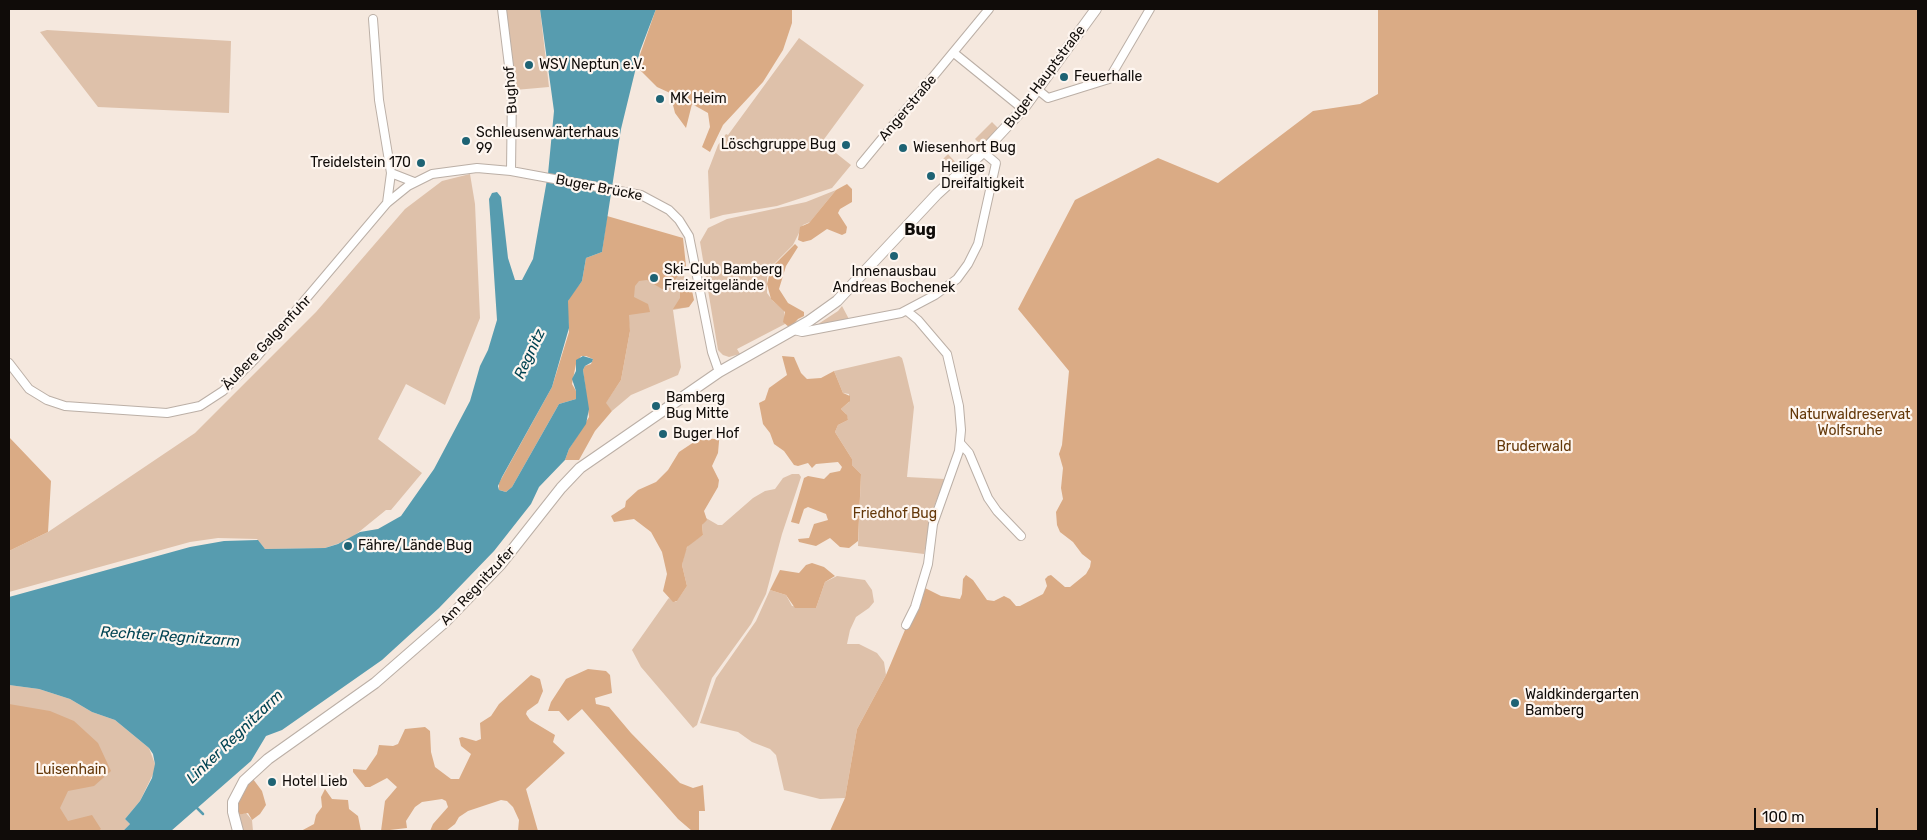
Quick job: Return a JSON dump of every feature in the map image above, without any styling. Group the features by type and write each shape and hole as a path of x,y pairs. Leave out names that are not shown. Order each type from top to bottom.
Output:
{"street":[{"name":"Bughof","path":"502,9 512,90 511,171"},
{"name":"Angerstraße","path":"861,164 989,9"},
{"name":"Buger Hauptstraße","path":"719,372 794,330 825,311 837,301 937,194 983,152 1023,110 1096,9"},
{"path":"1038,90 1048,98 1102,82 1114,74 1150,9"},
{"path":"373,19 380,100 391,173 387,202"},
{"path":"954,53 1023,110"},
{"path":"794,330 808,331 907,312 953,283 968,264 978,244 996,163 983,152"},
{"name":"Buger Brücke","path":"414,182 446,170 477,168 511,171 641,195 661,205 679,220 689,236 712,352 719,372"},
{"path":"391,173 414,182"},
{"name":"Äußere Galgenfuhr","path":"9,362 29,389 47,400 65,406 167,413 200,406 224,391 255,359 387,202 414,182"},
{"path":"906,625 915,607 928,564 938,508 961,444 958,406 947,354 918,320 907,312"},
{"name":"Am Regnitzufer","path":"238,831 233,812 234,798 244,781 262,764 375,683 472,597 580,468 719,372"},
{"path":"961,444 969,452 988,498 997,511 1021,536"}],"green space":[{"name":"WSV Neptun e.V.","path":"506,9 540,9 549,87 515,90"},
{"path":"656,9 792,9 792,23 783,50 763,82 723,125 710,152 702,147 710,127 708,113 692,104 686,128 675,113 670,93 657,87 636,66"},
{"name":"Bruderwald","path":"1378,9 1918,9 1918,831 830,831 845,798 857,729 886,675 923,587 941,596 960,599 963,579 966,575 973,580 987,600 994,601 1004,596 1010,599 1016,606 1020,606 1043,594 1047,586 1045,579 1048,576 1051,575 1065,587 1070,587 1086,574 1090,567 1091,561 1082,554 1073,542 1060,532 1057,525 1056,512 1063,499 1061,488 1063,468 1059,454 1062,445 1069,371 1018,309 1075,200 1158,158 1218,183 1313,111 1360,104 1378,94"},
{"path":"47,30 231,41 229,113 98,107 40,32"},
{"path":"799,38 864,85 822,142 851,165 832,188 777,206 710,219 708,171 718,145 726,134 728,135"},
{"path":"992,122 998,128 982,146 975,139"},
{"path":"948,154 959,166 950,174 940,162"},
{"path":"470,174 475,204 480,318 445,405 406,384 378,439 422,473 391,510 386,510 349,540 325,548 265,549 257,539 218,538 190,542 9,592 9,551 48,532 195,433 316,312 405,209 442,181"},
{"path":"847,184 852,189 852,202 840,209 838,213 847,227 846,233 842,235 827,229 811,240 803,242 798,240 800,227 809,223 836,190"},
{"path":"836,190 810,222 803,225 793,245 773,265 767,277 767,293 784,310 785,324 737,349 740,354 729,357 723,355 718,350 700,242 708,228 727,219 806,202"},
{"path":"607,216 683,238 686,266 668,288 662,289 647,280 639,281 635,286 634,297 648,304 650,312 629,315 630,331 621,380 606,403 612,411 595,431 579,460 565,460 569,449 589,417 583,370 585,366 591,364 593,359 586,356 581,356 576,364 572,384 576,391 576,399 559,404 512,487 506,492 499,490 499,483 552,387 569,332 567,304 569,298 582,281 586,258 602,252"},
{"path":"795,244 798,247 786,266 779,289 788,303 804,312 804,316 798,319 790,328 783,322 785,312 771,299 767,284 771,268"},
{"path":"681,256 689,307 673,310 681,367 678,375 631,395 612,411 605,404 621,380 630,331 621,264"},
{"path":"691,286 694,300 689,307 673,309 680,298 680,290"},
{"path":"842,306 850,321 812,328 838,311"},
{"path":"782,356 794,357 801,373 807,379 821,378 834,371 843,393 850,396 850,401 841,409 847,415 848,420 838,425 835,432 852,459 852,465 861,474 858,541 849,548 840,547 830,538 816,546 799,542 798,539 809,538 814,524 828,520 826,514 808,507 804,509 799,524 791,522 804,478 808,476 824,479 830,473 840,471 842,467 838,462 816,464 812,468 808,463 798,466 794,465 784,451 774,444 770,433 763,424 759,403 765,400 769,388 787,375"},
{"name":"Friedhof Bug","path":"899,356 902,358 914,407 907,477 945,479 933,509 924,554 858,546 861,474 852,465 852,459 835,432 838,425 848,420 846,414 841,409 849,402 849,394 843,393 834,371"},
{"path":"720,430 718,453 712,466 719,480 718,487 704,511 707,520 702,525 703,535 687,547 682,565 687,586 677,601 673,602 663,591 667,574 662,552 651,532 634,519 614,522 611,516 625,507 626,501 638,490 656,482 668,470 679,452 700,438 715,439"},
{"path":"9,437 51,481 48,532 9,551"},
{"path":"792,474 799,474 801,477 782,534 766,594 751,624 712,678 697,725 693,728 641,667 632,650 668,599 676,602 687,586 682,565 685,551 689,544 703,535 702,525 706,518 718,525 722,525 753,498 765,491 775,489 783,478"},
{"path":"812,563 824,567 835,576 825,582 816,608 795,608 786,595 770,590 780,570 799,573 806,565"},
{"path":"837,576 865,580 872,590 874,602 856,617 850,630 847,644 859,644 877,653 884,662 886,675 857,729 845,798 820,799 784,790 776,755 770,749 752,742 738,732 700,723 716,678 756,621 770,590 786,595 792,606 816,608 825,582"},
{"path":"588,669 606,671 610,675 612,693 595,698 596,704 609,707 631,733 680,783 693,788 703,785 705,811 699,811 699,831 692,831 678,819 582,709 568,721 559,711 548,711 551,702 566,679"},
{"path":"531,675 540,679 543,691 538,703 527,711 526,714 530,720 555,735 553,742 565,753 526,789 538,831 518,831 519,820 513,807 507,801 501,800 468,811 459,817 455,824 446,831 430,831 433,824 448,807 446,801 442,799 422,802 415,807 406,821 407,828 381,831 385,801 397,787 387,778 370,787 365,787 353,772 353,769 366,770 377,754 379,745 393,746 398,744 405,729 425,727 430,731 431,752 435,767 451,779 459,779 471,754 461,746 459,738 462,737 476,741 481,739 480,723 491,716 499,704"},
{"name":"Luisenhain","path":"9,685 39,689 70,699 92,712 115,720 149,748 155,764 155,770 140,801 125,819 130,824 123,831 9,831"},
{"path":"9,704 50,711 74,721 98,743 111,771 94,786 68,791 60,808 68,821 92,815 101,829 98,831 9,831"},
{"path":"253,779 262,791 266,805 260,814 252,820 248,813 237,815 236,806 248,784"},
{"path":"325,789 332,799 348,800 349,809 358,816 361,831 301,831 314,824 316,815 322,807 321,797"},
{"path":"246,813 252,820 253,831 243,831 240,827 237,815"}],"water":[{"path":"540,9 656,9 640,51 621,129 602,252 586,258 582,281 568,301 569,328 552,387 502,477 498,486 499,490 506,492 512,487 559,404 576,399 576,391 572,379 576,371 576,360 583,356 593,359 583,370 589,409 586,424 569,449 565,460 539,487 531,504 494,551 439,608 382,660 282,730 266,736 251,761 171,831 123,831 130,824 125,819 140,801 152,778 155,764 153,754 149,748 115,720 92,712 70,699 39,689 9,685 9,597 190,547 224,541 258,540 265,549 325,548 338,544 360,532 378,529 401,516 434,469 470,401 480,366 488,350 497,320 489,199 492,193 497,192 501,197 508,258 515,280 522,280 533,259 548,174 554,111"}],"waterway":[{"path":"197,808 203,814"}],"place":[{"name":"WSV Neptun e.V.","path":"529,65"},
{"name":"Feuerhalle","path":"1064,77"},
{"name":"MK Heim","path":"660,99"},
{"name":"Schleusenwärterhaus 99","path":"466,141"},
{"name":"Löschgruppe Bug","path":"846,145"},
{"name":"Wiesenhort Bug","path":"903,148"},
{"name":"Treidelstein 170","path":"421,163"},
{"name":"Heilige Dreifaltigkeit","path":"931,176"},
{"name":"Innenausbau Andreas Bochenek","path":"894,256"},
{"name":"Ski-Club Bamberg Freizeitgelände","path":"654,278"},
{"name":"Bamberg Bug Mitte","path":"656,406"},
{"name":"Buger Hof","path":"663,434"},
{"name":"Fähre/Lände Bug","path":"348,546"},
{"name":"Waldkindergarten Bamberg","path":"1515,703"},
{"name":"Hotel Lieb","path":"272,782"}],"district":[{"name":"Bug","path":"920,230"}],"water label":[{"name":"Regnitz","path":"530,354"},
{"name":"Rechter Regnitzarm","path":"170,637"},
{"name":"Linker Regnitzarm","path":"235,737"}],"park label":[{"name":"Naturwaldreservat Wolfsruhe","path":"1850,424"}]}
